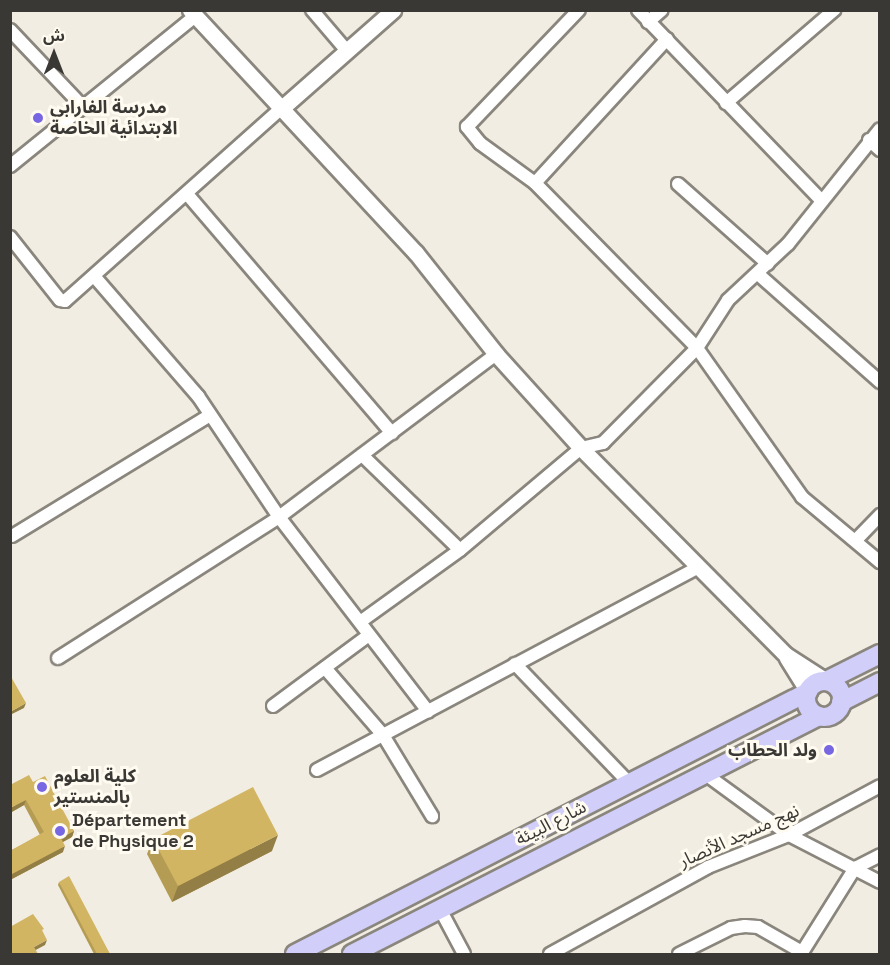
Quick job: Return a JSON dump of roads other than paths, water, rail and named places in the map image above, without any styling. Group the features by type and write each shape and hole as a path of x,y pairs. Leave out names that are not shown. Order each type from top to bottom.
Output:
{"main road":[{"name":"شارع البيئة","path":"295,954 808,692 815,683 826,681 879,654"},
{"path":"826,681 837,686 841,702"},
{"name":"شارع البيئة","path":"352,954 819,716 831,715 841,702 879,682"},
{"path":"808,692 809,709 819,716"}],"street":[{"path":"312,10 347,51"},
{"path":"10,237 60,300 69,298 393,10"},
{"path":"579,10 467,127 480,143 535,183 697,348 802,497 856,540 879,562"},
{"path":"638,10 822,201"},
{"path":"648,22 662,10"},
{"path":"726,103 834,10"},
{"path":"10,166 193,13 283,107 416,253 496,354 581,448 786,655 826,681"},
{"path":"10,30 83,106"},
{"path":"535,183 667,39"},
{"path":"360,622 460,550 581,448 603,443 697,348 729,300 768,264 879,129"},
{"path":"869,140 879,150"},
{"path":"678,184 768,264"},
{"path":"187,194 392,433"},
{"path":"758,274 879,382"},
{"path":"94,276 210,415 279,517 428,711"},
{"path":"58,658 279,517 496,354"},
{"path":"12,536 210,415"},
{"path":"362,455 460,550"},
{"path":"856,540 879,515"},
{"path":"316,770 699,567"},
{"path":"273,706 369,635"},
{"path":"786,655 808,692"},
{"path":"515,664 629,783"},
{"path":"325,668 383,735 432,816"},
{"path":"705,773 789,836 879,882"},
{"name":"نهج مسجد الأنصار","path":"550,954 708,867 789,836 879,786"},
{"path":"680,954 731,928 745,926 758,927 802,953 855,868 879,855"},
{"path":"440,909 464,954"}],"place":[{"name":"مدرسة الفارابي الابتدائية الخاصة","path":"38,118"},
{"name":"ولد الحطاب","path":"829,750"},
{"name":"كلية العلوم بالمنستير","path":"42,787"},
{"name":"Département de Physique 2","path":"60,831"}]}
